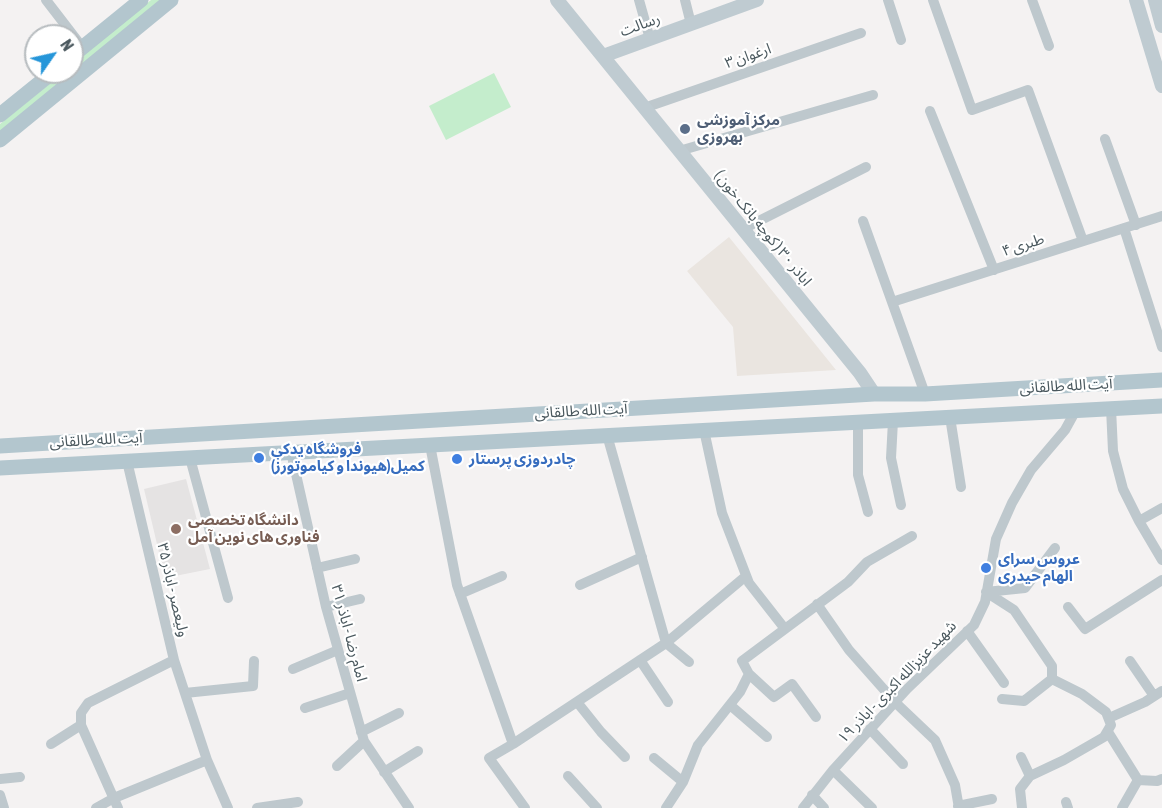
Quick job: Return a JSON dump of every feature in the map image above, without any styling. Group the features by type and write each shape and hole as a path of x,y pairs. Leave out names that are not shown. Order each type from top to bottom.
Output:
{"main road":[{"path":"0,140 171,0"},
{"name":"اباذر ۳۰ ( کوچه بانک خون )","path":"557,0 860,373 874,394"},
{"name":"رسالت","path":"603,56 757,0"},
{"path":"1136,0 1162,86"},
{"path":"1155,0 1162,26"},
{"path":"84,46 137,3 146,21"},
{"path":"0,115 38,84"},
{"name":"آیت الله طالقانی","path":"1,445 874,394 925,394 1162,380"},
{"path":"1006,389 999,396 997,403 1008,414"},
{"path":"949,392 957,398 960,405 950,417"},
{"name":"آیت الله طالقانی","path":"0,468 1162,406"}],"street":[{"path":"46,0 60,24"},
{"path":"639,0 650,39"},
{"path":"685,0 691,24"},
{"path":"888,0 901,40"},
{"path":"933,0 972,110 1028,90 1083,241"},
{"path":"1032,0 1049,46"},
{"name":"ارغوان ۳","path":"644,108 861,33"},
{"path":"679,151 873,94"},
{"path":"930,111 994,270"},
{"path":"1105,139 1136,225"},
{"path":"743,229 866,168"},
{"name":"طبری ۴","path":"892,302 1162,216"},
{"path":"863,221 925,394"},
{"path":"1124,228 1162,347"},
{"path":"1111,408 1113,451 1123,489 1162,560"},
{"name":"شهید عزیزالله اکبری - اباذر ۱۹","path":"802,808 895,702 974,625 985,602 996,539 1011,503 1031,470 1065,430 1076,410"},
{"path":"950,417 962,487"},
{"path":"893,421 891,458 901,505"},
{"path":"858,422 858,474 868,512"},
{"path":"704,430 722,513 746,576 785,629"},
{"path":"607,435 666,643 689,662"},
{"path":"430,445 457,585 513,744"},
{"name":"امام رضا - اباذر ۳۱","path":"291,452 326,607 363,737 384,772 410,808"},
{"path":"190,458 228,598"},
{"name":"ولیعصر - اباذر ۳۵","path":"81,725 81,713 88,702 174,660 127,461"},
{"path":"1139,521 1162,508"},
{"path":"816,717 792,684 774,697 749,674 742,661 848,582 867,562 912,536"},
{"path":"986,592 1025,588 1055,548"},
{"path":"580,585 642,557"},
{"path":"317,568 356,559"},
{"path":"460,594 502,576"},
{"path":"525,808 489,758 666,643 746,576"},
{"path":"1068,607 1085,629 1162,580"},
{"path":"986,592 1014,610 1052,666 1052,679"},
{"path":"326,607 360,599"},
{"path":"817,604 849,650 895,702 935,740 955,785 959,807 992,799"},
{"path":"967,631 1004,683"},
{"path":"293,669 338,650"},
{"path":"174,660 207,760 228,808"},
{"path":"640,660 668,702"},
{"path":"185,693 253,686 254,661"},
{"path":"1109,718 1158,694 1130,661"},
{"path":"668,807 683,782 698,745 740,692 749,674"},
{"path":"1002,699 1024,701 1052,679"},
{"path":"1022,808 1020,789 1030,776 1074,755 1104,737 1111,725 1106,712 1082,694 1052,679"},
{"path":"305,708 350,693"},
{"path":"577,702 625,757"},
{"path":"730,705 767,737"},
{"path":"337,766 363,737 399,713"},
{"path":"51,744 81,725 116,803"},
{"path":"870,729 903,764"},
{"path":"1108,732 1138,780"},
{"path":"384,772 418,751"},
{"path":"1021,757 1030,776"},
{"path":"654,758 683,782"},
{"path":"96,808 116,803 207,760"},
{"path":"833,770 872,808"},
{"path":"568,776 597,808"},
{"path":"0,779 20,777"},
{"path":"1138,780 1157,782 1162,779"},
{"path":"1122,808 1138,780"},
{"path":"0,795 4,808"},
{"path":"812,795 824,808"},
{"path":"257,808 298,802"}],"shaded area":[{"path":"729,237 836,370 737,376 733,327 687,271"},
{"name":"دانشگاه تخصصی فناوری های نوین آمل","path":"186,479 210,569 165,578 144,489"}],"green space":[{"path":"151,0 162,0 84,64 84,55"},
{"path":"494,73 511,107 446,140 429,106"},
{"path":"49,84 59,84 0,132 0,124"}],"place":[{"name":"مرکز آموزشی بهروزی","path":"685,129"},
{"name":"فروشگاه يدكي كميل(هیوندا و کیاموتورز)","path":"259,458"},
{"name":"چادردوزی پرستار","path":"457,459"},
{"name":"دانشگاه تخصصی فناوری های نوین آمل","path":"176,529"},
{"name":"عروس سرای الهام حیدری","path":"986,568"}]}
